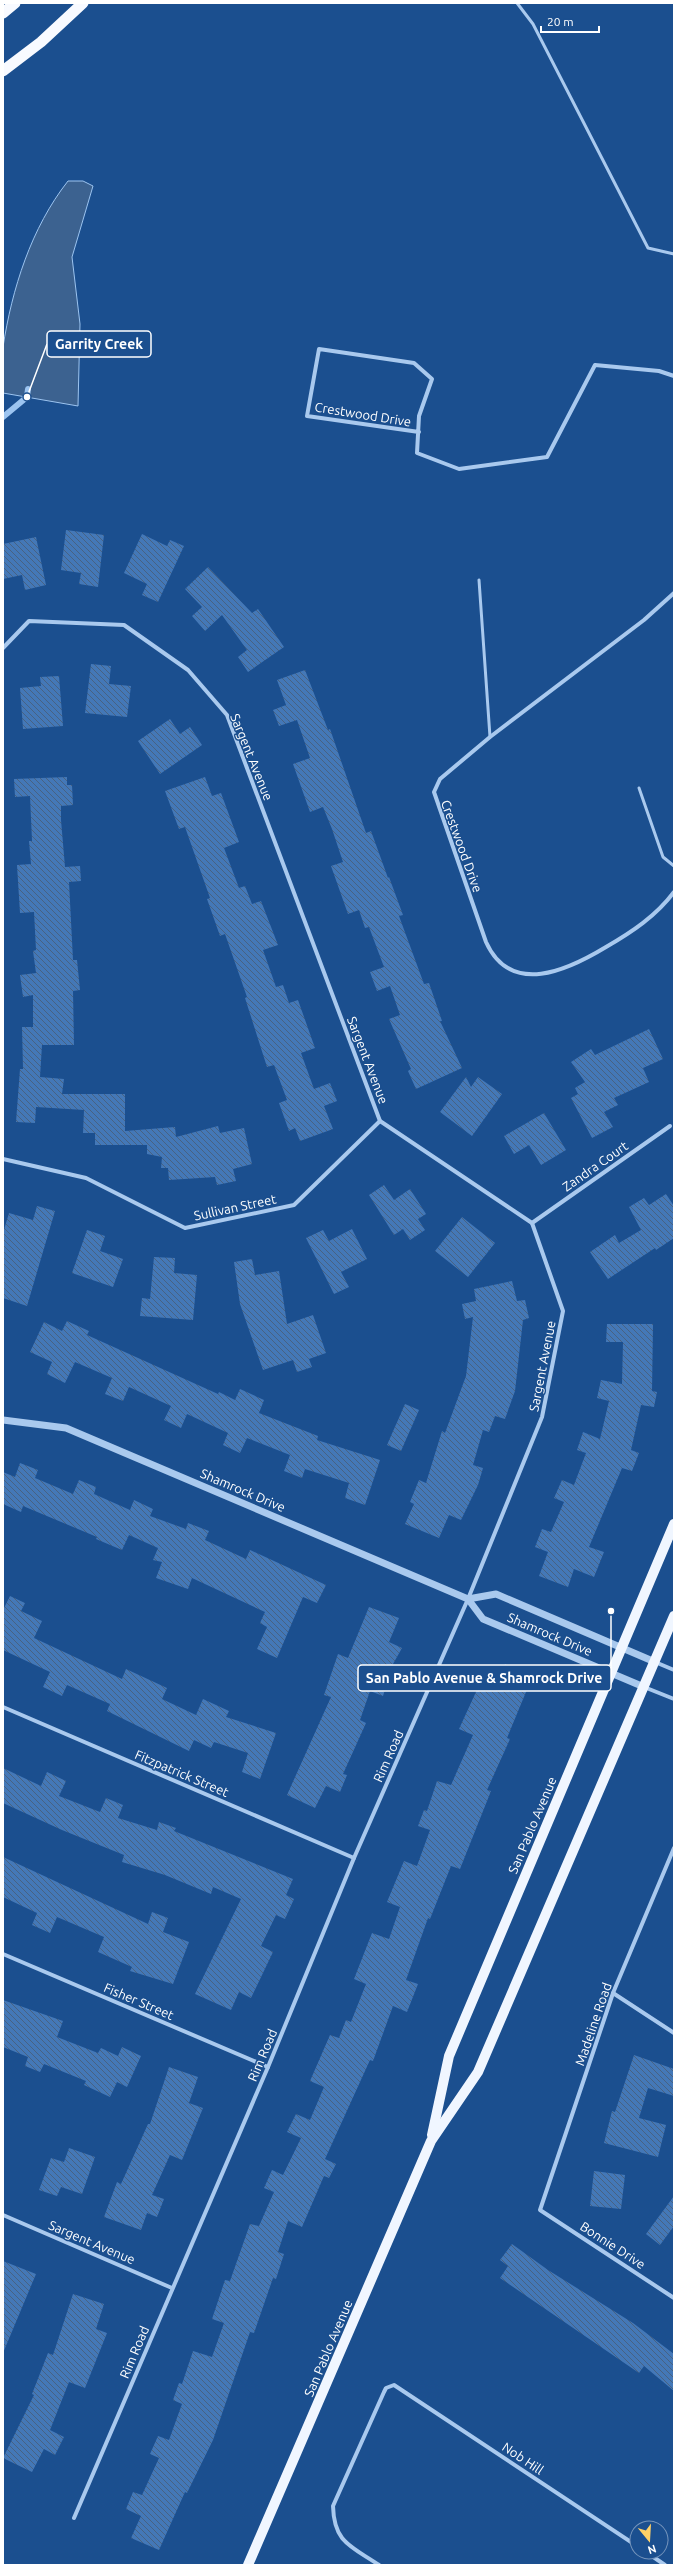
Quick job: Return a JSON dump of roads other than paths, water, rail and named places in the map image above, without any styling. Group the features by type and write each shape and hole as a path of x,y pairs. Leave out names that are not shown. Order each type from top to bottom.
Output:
{"highway":[{"path":"3,13 14,3"},
{"path":"3,71 41,42 83,3"}],"main road":[{"name":"San Pablo Avenue","path":"431,2141 449,2056 610,1672 674,1524"},
{"name":"San Pablo Avenue","path":"248,2565 431,2141 478,2072 674,1616"}],"street":[{"name":"Crestwood Drive","path":"419,432 307,416 319,349 414,363 432,379 419,416 419,432 417,452 459,468 547,457 595,364 659,371 674,376"},
{"name":"Crestwood Drive","path":"674,593 644,620 490,737 440,779 434,792 486,942 492,954 500,963 508,968 539,974 571,967 642,925 674,892"},
{"name":"Sargent Avenue","path":"3,648 29,621 124,625 188,670 227,715 380,1121 532,1223 563,1311 542,1416 468,1599"},
{"name":"Sullivan Street","path":"3,1159 86,1178 185,1228 294,1205 380,1121"},
{"name":"Zandra Court","path":"532,1223 670,1126"},
{"name":"Shamrock Drive","path":"3,1420 66,1428 468,1599 483,1618 674,1699"},
{"name":"Shamrock Drive","path":"468,1599 496,1594 674,1670"},
{"name":"Rim Road","path":"74,2518 268,2067 354,1858 468,1599"},
{"name":"Fitzpatrick Street","path":"3,1707 354,1858"},
{"name":"Madeline Road","path":"540,2210 613,1992 674,1848"},
{"name":"Fisher Street","path":"3,1954 268,2067"},
{"path":"613,1992 674,2033"},
{"name":"Bonnie Drive","path":"540,2210 674,2298"},
{"name":"Sargent Avenue","path":"3,2215 172,2288"},
{"name":"Nob Hill","path":"379,2565 340,2539 335,2524 333,2506 384,2392 390,2386 397,2386 629,2541"}],"lane":[{"path":"517,3 533,24 648,248 674,254"},
{"path":"479,580 490,737"},
{"path":"639,788 663,857 674,866"}],"water":[{"path":"68,181 83,181 93,186 72,257 80,324 78,406 3,393 3,347 18,281 25,260 44,219 55,199"}],"waterway":[{"path":"3,417 27,397 28,389"}],"place":[{"name":"Garrity Creek","path":"27,397"},
{"name":"San Pablo Avenue & Shamrock Drive","path":"611,1611"}]}
